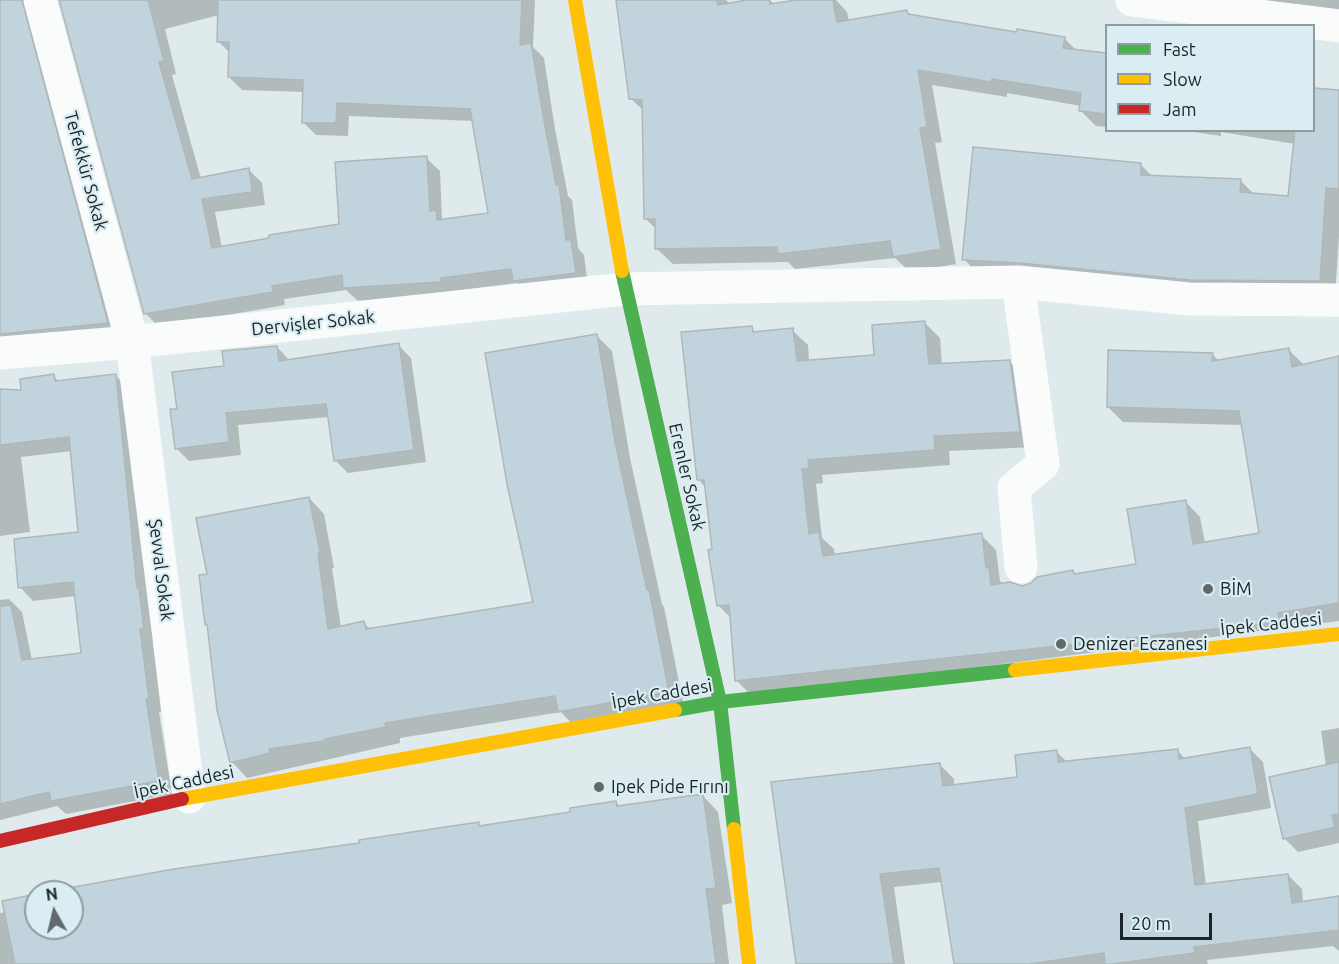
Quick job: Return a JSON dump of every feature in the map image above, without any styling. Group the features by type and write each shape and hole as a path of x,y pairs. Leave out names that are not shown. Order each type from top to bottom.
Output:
{"main road":[{"name":"Erenler Sokak","path":"576,0 625,290 720,702 749,964"},
{"name":"İpek Caddesi","path":"0,841 189,797 720,702 1339,634"}],"street":[{"name":"Tefekkür Sokak","path":"40,0 132,342"},
{"path":"1132,0 1339,26"},
{"name":"Dervişler Sokak","path":"0,353 132,342 625,290 1018,282 1189,299 1339,300"},
{"path":"1018,282 1043,464 1014,488 1021,567"},
{"name":"Şevval Sokak","path":"132,342 189,797"}],"building":[{"path":"0,0 22,0 108,323 0,334"},
{"path":"59,0 148,0 164,61 159,62 192,179 249,168 252,192 202,199 212,248 269,238 269,235 339,224 335,162 427,156 430,211 436,210 437,220 488,213 470,109 337,103 336,123 302,123 303,80 228,77 229,42 217,42 218,0 522,0 520,45 531,43 556,185 559,185 566,240 571,240 576,273 513,281 511,269 441,278 441,282 343,288 342,275 272,286 273,292 144,314"},
{"path":"616,0 717,0 718,5 747,0 769,0 770,4 796,0 833,0 837,22 907,10 908,14 1016,32 1017,29 1065,37 1063,48 1105,53 1105,114 1079,111 1081,93 918,70 927,127 920,128 941,249 893,257 890,241 778,254 777,247 655,249 655,219 644,219 642,100 629,99"},
{"path":"1315,88 1339,90 1339,189 1326,188 1320,281 1190,280 1020,263 962,260 973,147 1141,163 1141,175 1241,179 1240,192 1288,196 1295,132 1315,132"},
{"path":"925,321 929,364 1010,360 1020,432 934,436 935,450 808,460 809,468 802,469 809,534 819,532 823,556 982,533 986,568 989,567 991,585 1010,582 1022,586 1031,583 1037,577 1073,570 1074,574 1136,564 1127,509 1186,500 1193,544 1259,533 1239,411 1107,407 1108,350 1213,353 1212,361 1289,348 1292,367 1339,356 1339,603 1278,613 1280,622 735,681 729,605 717,606 708,550 712,549 704,480 697,480 681,332 752,326 753,332 793,328 797,361 874,355 872,325"},
{"path":"597,334 615,442 647,590 649,589 669,692 558,712 555,696 385,723 386,727 325,739 325,741 269,749 270,753 230,763 217,710 207,624 205,625 199,575 207,574 196,518 309,497 320,552 318,553 328,629 364,621 366,629 533,602 507,484 485,353"},
{"path":"399,343 414,450 334,461 326,404 226,413 229,442 175,449 170,409 177,409 172,372 224,366 222,351 277,346 279,361"},
{"path":"54,374 55,381 116,374 137,588 139,588 144,629 140,629 149,699 146,699 159,781 51,801 49,792 0,804 0,606 11,605 22,660 81,653 73,582 18,588 14,539 78,532 69,437 0,445 0,389 21,390 20,379"},
{"path":"1250,747 1258,794 1185,808 1195,885 1288,874 1292,903 1339,896 1339,930 1194,947 1195,953 1112,964 1105,964 1104,953 1030,964 954,964 939,868 880,874 894,964 796,964 771,782 940,763 943,786 1017,777 1015,755 1057,750 1058,762 1178,749 1179,759"},
{"path":"1339,762 1339,814 1332,815 1335,827 1283,839 1269,777"},
{"path":"703,794 716,888 706,889 716,964 15,964 2,901 24,896 24,940 84,940 84,885 174,869 359,843 359,840 479,822 479,826 570,812 570,808 616,801 617,806"}],"traffic: fast":[{"path":"622,271 720,702 734,829"},
{"path":"675,710 720,702 1015,670"}],"traffic: slow":[{"path":"575,0 622,271"},
{"path":"1015,670 1339,634"},
{"path":"182,799 675,710"},
{"path":"734,829 749,964"}],"traffic: jam":[{"path":"0,841 182,799"}],"place":[{"name":"BİM","path":"1208,589"},
{"name":"Denizer Eczanesi","path":"1061,644"},
{"name":"Ipek Pide Fırını","path":"599,787"}]}
